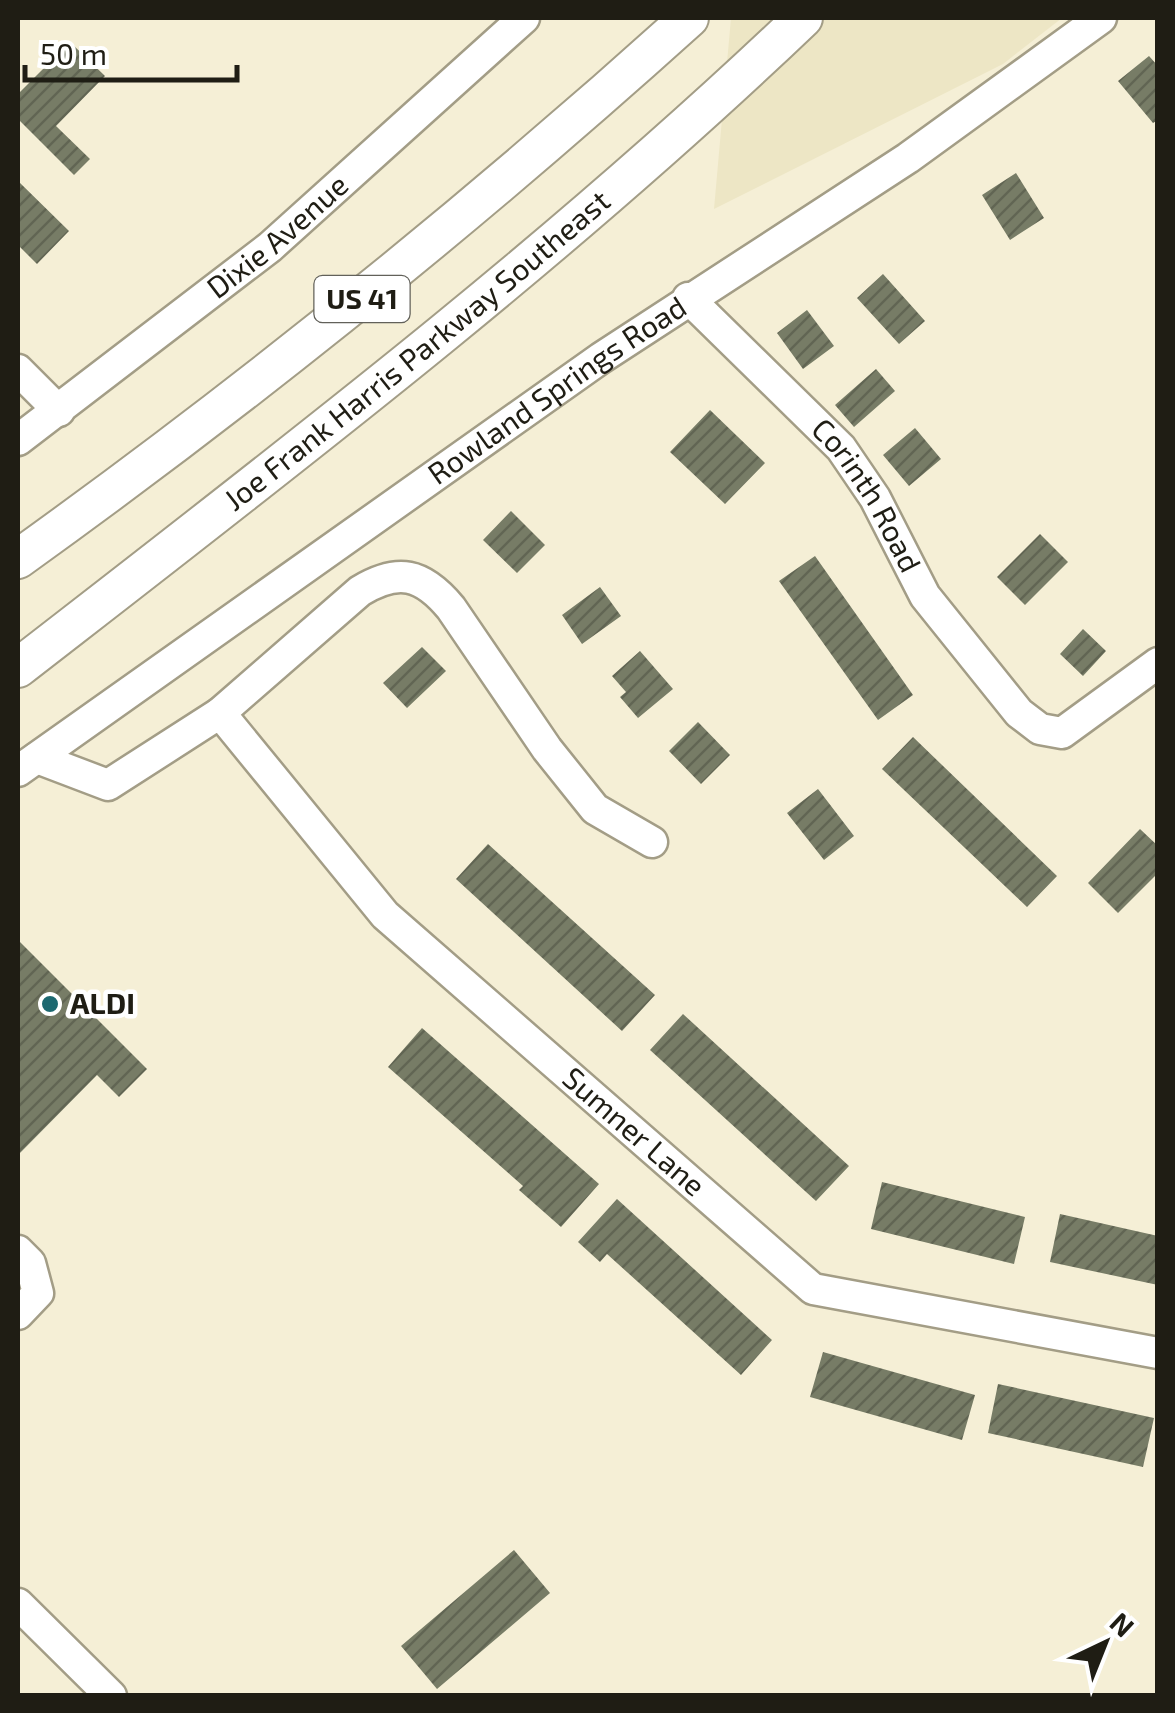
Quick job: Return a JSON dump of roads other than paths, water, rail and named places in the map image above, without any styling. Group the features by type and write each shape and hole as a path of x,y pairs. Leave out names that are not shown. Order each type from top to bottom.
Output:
{"main road":[{"name":"US 41","path":"18,559 190,434 354,307 690,18"},
{"name":"Joe Frank Harris Parkway Southeast","path":"18,668 418,355 674,136 803,18"}],"street":[{"name":"Dixie Avenue","path":"18,440 270,247 524,18"},
{"name":"Rowland Springs Road","path":"27,765 688,298 908,158 1101,18"},
{"name":"Corinth Road","path":"688,298 841,448 876,498 925,596 1019,713 1040,729 1062,734 1158,663"},
{"path":"18,370 58,411"},
{"path":"27,765 108,785 220,713 360,591 386,576 408,577 435,588 546,749 595,809 652,842"},
{"name":"Sumner Lane","path":"220,713 385,915 813,1289 1158,1353"},
{"path":"18,1250 30,1263 38,1294 18,1314"},
{"path":"18,1604 111,1696"}],"place":[{"name":"ALDI","path":"50,1004"}]}
